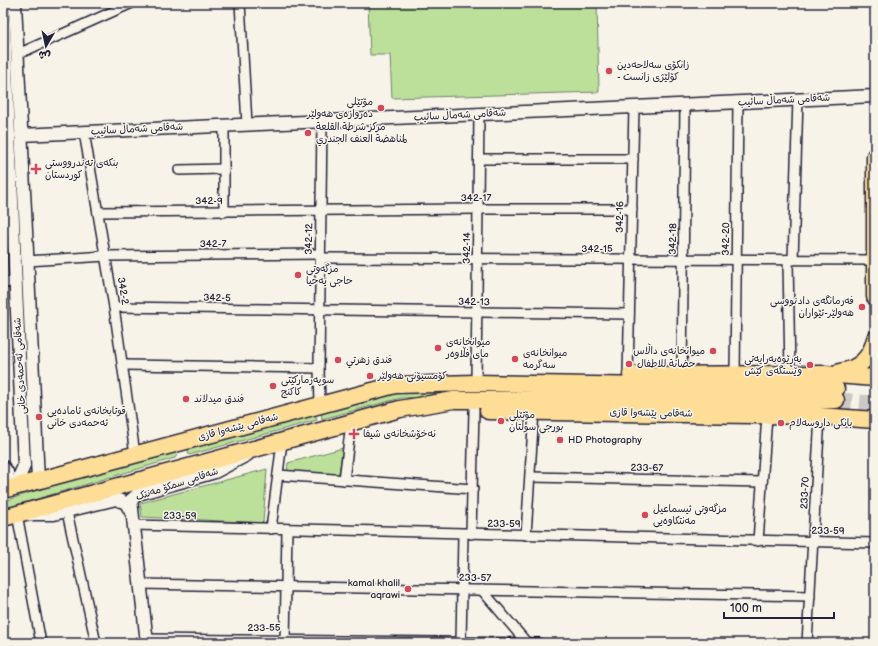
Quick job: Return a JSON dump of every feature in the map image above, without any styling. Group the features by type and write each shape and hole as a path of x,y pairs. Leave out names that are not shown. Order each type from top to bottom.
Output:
{"highway":[{"path":"875,156 875,297"},
{"path":"817,374 851,370 858,366 869,354 875,339"},
{"name":"شەقامی پێشەوا قازی","path":"476,383 515,377 682,374 735,376 817,374 850,375 875,378"},
{"path":"771,416 837,411 842,408 845,402 845,389 842,381 838,378 817,374"},
{"path":"850,375 875,383"},
{"name":"شەقامی پێشەوا قازی","path":"9,488 395,385 476,383 836,394 454,400 400,409 13,515"},
{"name":"شەقامی پێشەوا قازی","path":"427,405 474,410 820,416 875,420"},
{"path":"852,418 875,414"},
{"path":"852,418 865,422 875,432"},
{"path":"165,446 177,447 183,453 182,465 174,471"}],"main road":[{"name":"شەقامی ئەحمەدی خانی","path":"3,3 8,229 16,280 24,466 9,488"},
{"name":"شەقامی ئەحمەدی خانی","path":"15,3 38,480"},
{"name":"شەقامی شەماڵ سائیب","path":"21,135 875,96"},
{"name":"شەقامی سمکۆ مەنتک","path":"147,641 131,500 135,495 215,472 256,449"},
{"path":"3,467 8,472 9,488"},
{"name":"شەقامی سمکۆ مەنتک","path":"13,515 47,515 67,512 116,499 122,500 126,503 132,519"}],"street":[{"path":"18,54 132,3"},
{"path":"240,3 247,124"},
{"path":"790,374 791,260 798,99"},
{"name":"342-20","path":"735,376 738,102"},
{"name":"342-18","path":"682,374 685,104"},
{"name":"342-16","path":"628,375 634,107"},
{"name":"342-14","path":"476,383 480,114"},
{"name":"342-12","path":"320,405 319,311 322,121"},
{"path":"224,126 224,212"},
{"name":"342-2","path":"84,132 106,256 135,454"},
{"path":"479,159 633,159"},
{"path":"179,170 224,169"},
{"name":"342-17","path":"321,210 632,209"},
{"name":"342-9","path":"98,212 321,210"},
{"name":"342-7","path":"27,261 106,256 320,256"},
{"name":"342-15","path":"320,256 478,259 874,260"},
{"path":"3,284 16,280"},
{"name":"342-5","path":"114,307 319,311"},
{"name":"342-13","path":"319,311 629,314"},
{"path":"123,364 319,368"},
{"path":"461,643 462,589 473,489 474,410"},
{"path":"526,535 534,411"},
{"path":"758,541 762,482 771,416"},
{"name":"233-70","path":"807,643 820,416"},
{"path":"344,480 351,423"},
{"path":"271,529 282,442"},
{"path":"278,475 473,489"},
{"name":"233-67","path":"530,477 762,482"},
{"path":"67,512 96,643"},
{"path":"13,515 41,643"},
{"name":"233-59","path":"132,519 271,529 875,543"},
{"path":"285,641 287,529"},
{"name":"233-57","path":"140,584 810,596"},
{"path":"482,590 526,642"},
{"name":"233-55","path":"147,641 539,643"}],"green space":[{"path":"368,3 597,3 599,92 392,98 390,55 370,55"},
{"path":"401,392 515,392 401,398 322,419 321,413"},
{"path":"315,414 317,420 189,455 187,448"},
{"path":"343,448 338,479 287,473 288,463"},
{"path":"175,451 177,455 175,458 3,509 3,502 64,480"},
{"path":"267,469 263,523 142,517 140,503"}],"tunnel":[{"path":"836,400 875,404"}],"place":[{"name":"زانکۆی سەلاحەدین - کۆلێژی زانست","path":"609,71"},
{"name":"مۆتێلی دەروازەی هەولێر","path":"381,108"},
{"name":"مركز شرطة القلعة لمناهضة العنف الجندري","path":"308,133"},
{"name":"بنکەی تەندرووستی کوردستان","path":"36,169"},
{"name":"مزگەوتی حاجی یەحیا","path":"298,275"},
{"name":"فه‌رمانگه‌ی دادنووسی هه‌ولێر-ئێواران","path":"862,307"},
{"name":"میوانخانەی مای فڵاوەر","path":"438,348"},
{"name":"میوانخانەی داڵاس","path":"713,351"},
{"name":"میوانخانەی سەگرمە","path":"515,359"},
{"name":"فندق زهرتي","path":"338,360"},
{"name":"حضانة للاطفال","path":"629,364"},
{"name":"بەڕێوەبەرایەتی وێستگەی کێش","path":"810,365"},
{"name":"کۆمسیۆنی هەولێر","path":"370,376"},
{"name":"سوپەرمارکێتی کاکنج","path":"273,386"},
{"name":"فندق ميدلاند","path":"186,399"},
{"name":"قوتابخانەی ئامادەیی ئەحمەدی خانی","path":"39,417"},
{"name":"مۆتێلی بورجی سوڵتان","path":"501,421"},
{"name":"بانکی داروسەلام","path":"781,423"},
{"name":"نەخۆشخانەی شیفا","path":"354,434"},
{"name":"HD Photography","path":"560,440"},
{"name":"مزگەوتی ئیسماعیل مەنتکاوەیی","path":"645,515"},
{"name":"kamal khalil aqrawi","path":"408,589"}]}
